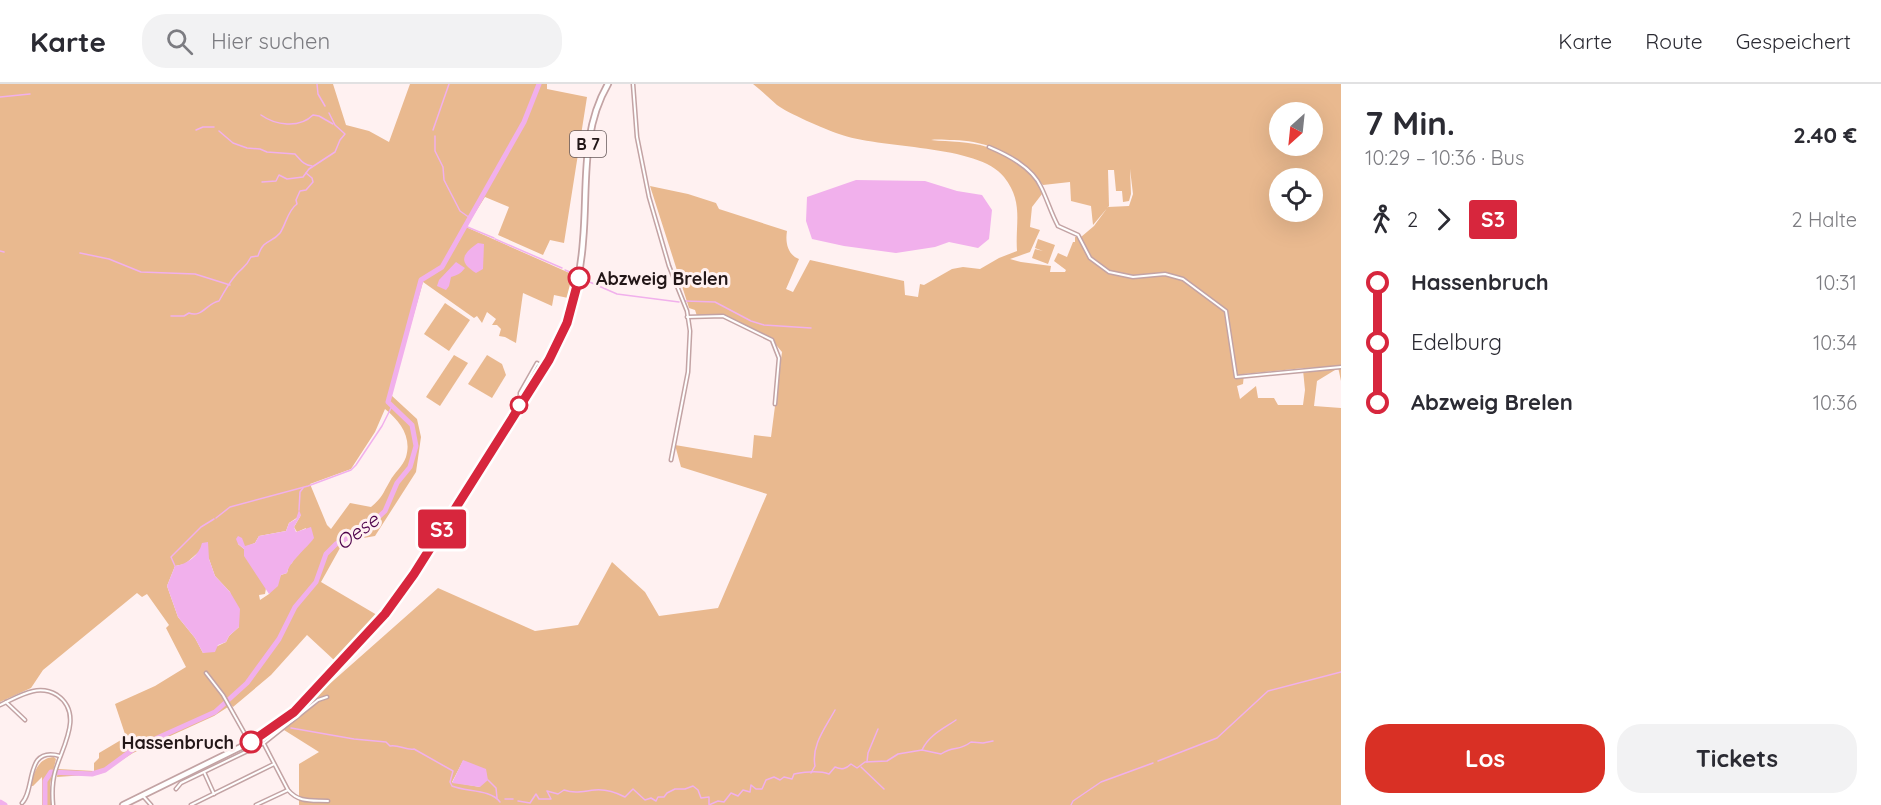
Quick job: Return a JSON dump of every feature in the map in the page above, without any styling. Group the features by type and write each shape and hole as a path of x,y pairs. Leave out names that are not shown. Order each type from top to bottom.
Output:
{"main road":[{"name":"B 7","path":"123,805 250,742 270,731 294,712 385,614 414,574 544,368 567,323 577,287 584,239 587,152 596,111 608,84"}],"street":[{"path":"633,84 637,137 649,197 666,257 687,317 690,356 672,460"},
{"path":"989,147 1013,159 1035,178 1041,185 1058,226 1078,236 1094,263 1109,272 1127,276 1165,274 1183,279 1226,311 1236,377 1341,367"},
{"path":"687,317 723,316 772,340 779,358 775,404"},
{"path":"522,400 520,393 537,363 544,368"},
{"path":"206,674 224,697 250,742"},
{"path":"0,705 21,694 37,690 55,694 69,711 71,725 54,776 53,805"},
{"path":"176,789 182,783 264,743 318,700 327,698"},
{"path":"6,702 25,720"},
{"path":"264,743 288,790 299,800 328,801"},
{"path":"22,803 26,798 32,771 39,759 52,754 60,756"},
{"path":"191,805 274,764"},
{"path":"204,772 214,794"},
{"path":"256,805 288,790"},
{"path":"142,795 151,805"}],"shaded area":[{"path":"0,84 333,84 346,125 369,131 389,142 410,84 547,84 547,89 587,97 564,243 550,240 543,255 498,235 509,207 485,197 466,227 574,275 568,298 554,295 552,306 523,293 516,343 499,336 501,329 497,325 492,325 496,319 487,312 482,323 477,316 474,318 423,282 391,395 417,419 421,437 416,472 375,536 346,541 321,582 377,615 334,660 307,635 271,675 233,707 231,705 214,716 133,753 100,774 57,777 58,769 94,771 94,763 99,758 99,753 126,737 115,704 155,686 186,667 166,628 169,625 147,594 142,597 137,593 43,670 31,688 0,702","holes":["385,409 400,424 406,436 405,460 375,504 371,507 350,503 331,529 327,525 310,484 351,469 375,432","301,515 294,527 297,532 306,528 287,573 281,575 269,594 260,600 259,595 265,594 266,588 238,541 245,547 255,543 259,536 286,531 289,523","201,550 209,559 215,576 230,592 239,627 226,642 203,653 195,638 178,617 167,586 175,566 185,564"]},
{"path":"753,84 1341,84 1341,381 1338,367 1304,368 1244,374 1243,384 1237,386 1240,399 1256,386 1258,398 1274,398 1278,405 1303,405 1305,390 1303,370 1335,370 1317,381 1314,406 1341,408 1341,805 299,805 299,764 319,752 284,730 325,688 438,588 535,631 578,625 612,562 645,592 659,616 718,608 767,494 681,467 675,445 752,458 754,435 771,437 782,352 772,340 723,316 697,316 695,310 689,308 650,186 716,203 719,209 787,231 788,248 792,255 799,259 786,289 793,292 810,260 904,281 905,295 918,297 920,284 924,285 952,269 963,267 980,269 1017,251 1017,213 1014,195 1004,177 991,166 973,158 951,153 856,139 807,121 777,105","holes":["931,140 968,141 993,147 1003,152 1023,166 1043,185 1070,182 1071,201 1091,206 1093,225 1107,209 1094,226 1081,237 1092,261 1078,237 1075,237 1075,242 1067,257 1058,253 1054,261 1066,270 1065,272 1050,272 1051,266 1010,259 1030,252 1040,230 1030,227 1032,207 1042,194 1034,178 1012,159 987,147","1130,169 1133,194 1129,206 1108,207 1108,170 1114,170 1116,191 1122,191 1123,202 1129,201 1131,194","463,761 480,787 452,782"]},
{"path":"856,180 925,181 957,191 982,195 992,210 989,239 978,248 949,242 935,247 896,253 812,239 806,221 807,197"},
{"path":"1038,239 1055,245 1048,264 1032,258 1035,249 1043,251 1035,248"},
{"path":"478,243 484,244 483,269 476,273 466,265 464,258 468,251"},
{"path":"456,262 465,268 459,274 451,277 446,290 437,286 439,280"},
{"path":"445,303 470,320 449,351 424,334"},
{"path":"454,355 468,363 440,406 426,397"},
{"path":"487,355 502,364 506,375 492,398 468,384"},
{"path":"299,510 301,515 294,527 296,532 311,527 314,538 287,573 281,575 278,586 269,594 244,556 244,549 236,539 238,536 242,538 245,546 255,543 259,536 286,531 289,523 296,519"},
{"path":"208,542 209,559 215,576 230,592 240,609 239,627 226,642 218,645 215,652 203,653 195,638 178,617 167,586 175,566 192,559 202,543"},
{"path":"54,757 56,759 50,784 51,805 42,805 42,777 31,786 32,781 40,763"},
{"path":"463,760 486,769 488,780 480,787 452,783"}],"waterway":[{"path":"317,84 318,94 325,106"},
{"path":"433,130 449,84"},
{"name":"Oese","path":"45,805 45,781 51,772 92,774 105,770 135,748 215,712 247,683 279,639 295,607 316,582 326,554 336,544 369,526 385,511 397,483 410,467 416,446 412,425 388,402 421,280 442,267 524,122 539,84"},
{"path":"0,97 30,94"},
{"path":"262,182 276,181 279,175 287,179 303,177 309,169 335,152 345,134 335,125 329,113"},
{"path":"261,115 287,124 301,122 313,115 333,124"},
{"path":"196,130 203,127 214,127"},
{"path":"219,131 233,143 267,152 295,154 304,163 312,166"},
{"path":"435,136 435,151 443,167 444,180 460,211 470,218"},
{"path":"171,316 197,314 219,301 237,273 251,257 258,256 265,244 280,233 289,213 297,204 296,200 300,191 306,190 313,182 306,173"},
{"path":"465,226 494,238"},
{"path":"495,239 562,268"},
{"path":"0,251 4,252"},
{"path":"80,253 109,259 141,272 195,274 230,285"},
{"path":"565,270 575,274"},
{"path":"585,280 617,294 679,302"},
{"path":"685,301 715,302 751,321 764,325 811,328"},
{"path":"216,518 230,507 308,486 351,470 382,426 392,406"},
{"path":"299,510 300,492 303,488"},
{"path":"175,566 171,557 201,527 214,519"},
{"path":"1158,761 1217,738 1268,691 1341,672"},
{"path":"811,773 815,766 817,744 835,710"},
{"path":"922,750 932,736 956,720"},
{"path":"291,728 386,742 390,746 414,749 453,771 450,782 452,786 485,793 500,802"},
{"path":"867,762 868,753 878,729"},
{"path":"518,801 530,803 536,794 539,799 551,799 547,791 558,794 564,790 576,792 603,790 625,797 633,789 645,800 651,798 656,801 658,797 664,797 675,789 693,786 698,790 701,798 709,797 709,805 718,801 724,802 731,793 738,796 743,790 750,792 751,785 756,789 762,789 766,780 774,777 780,780 784,777 792,779 794,774 802,773 829,774 835,767 844,768 851,764 857,768 865,762 887,761 898,754 922,750 941,754 971,742 993,741"},
{"path":"1071,805 1073,801 1101,782 1153,763"},
{"path":"861,767 884,789"},
{"path":"488,780 496,788 497,798"},
{"path":"505,799 513,799"},
{"name":"Oese","path":"0,802 5,805"}],"bus line":[{"name":"S3","path":"251,742 270,731 294,712 370,633 399,596 549,360 567,323 579,278"}],"place":[{"name":"Abzweig Brelen","path":"579,278"},
{"name":"Hassenbruch","path":"251,742"}]}
